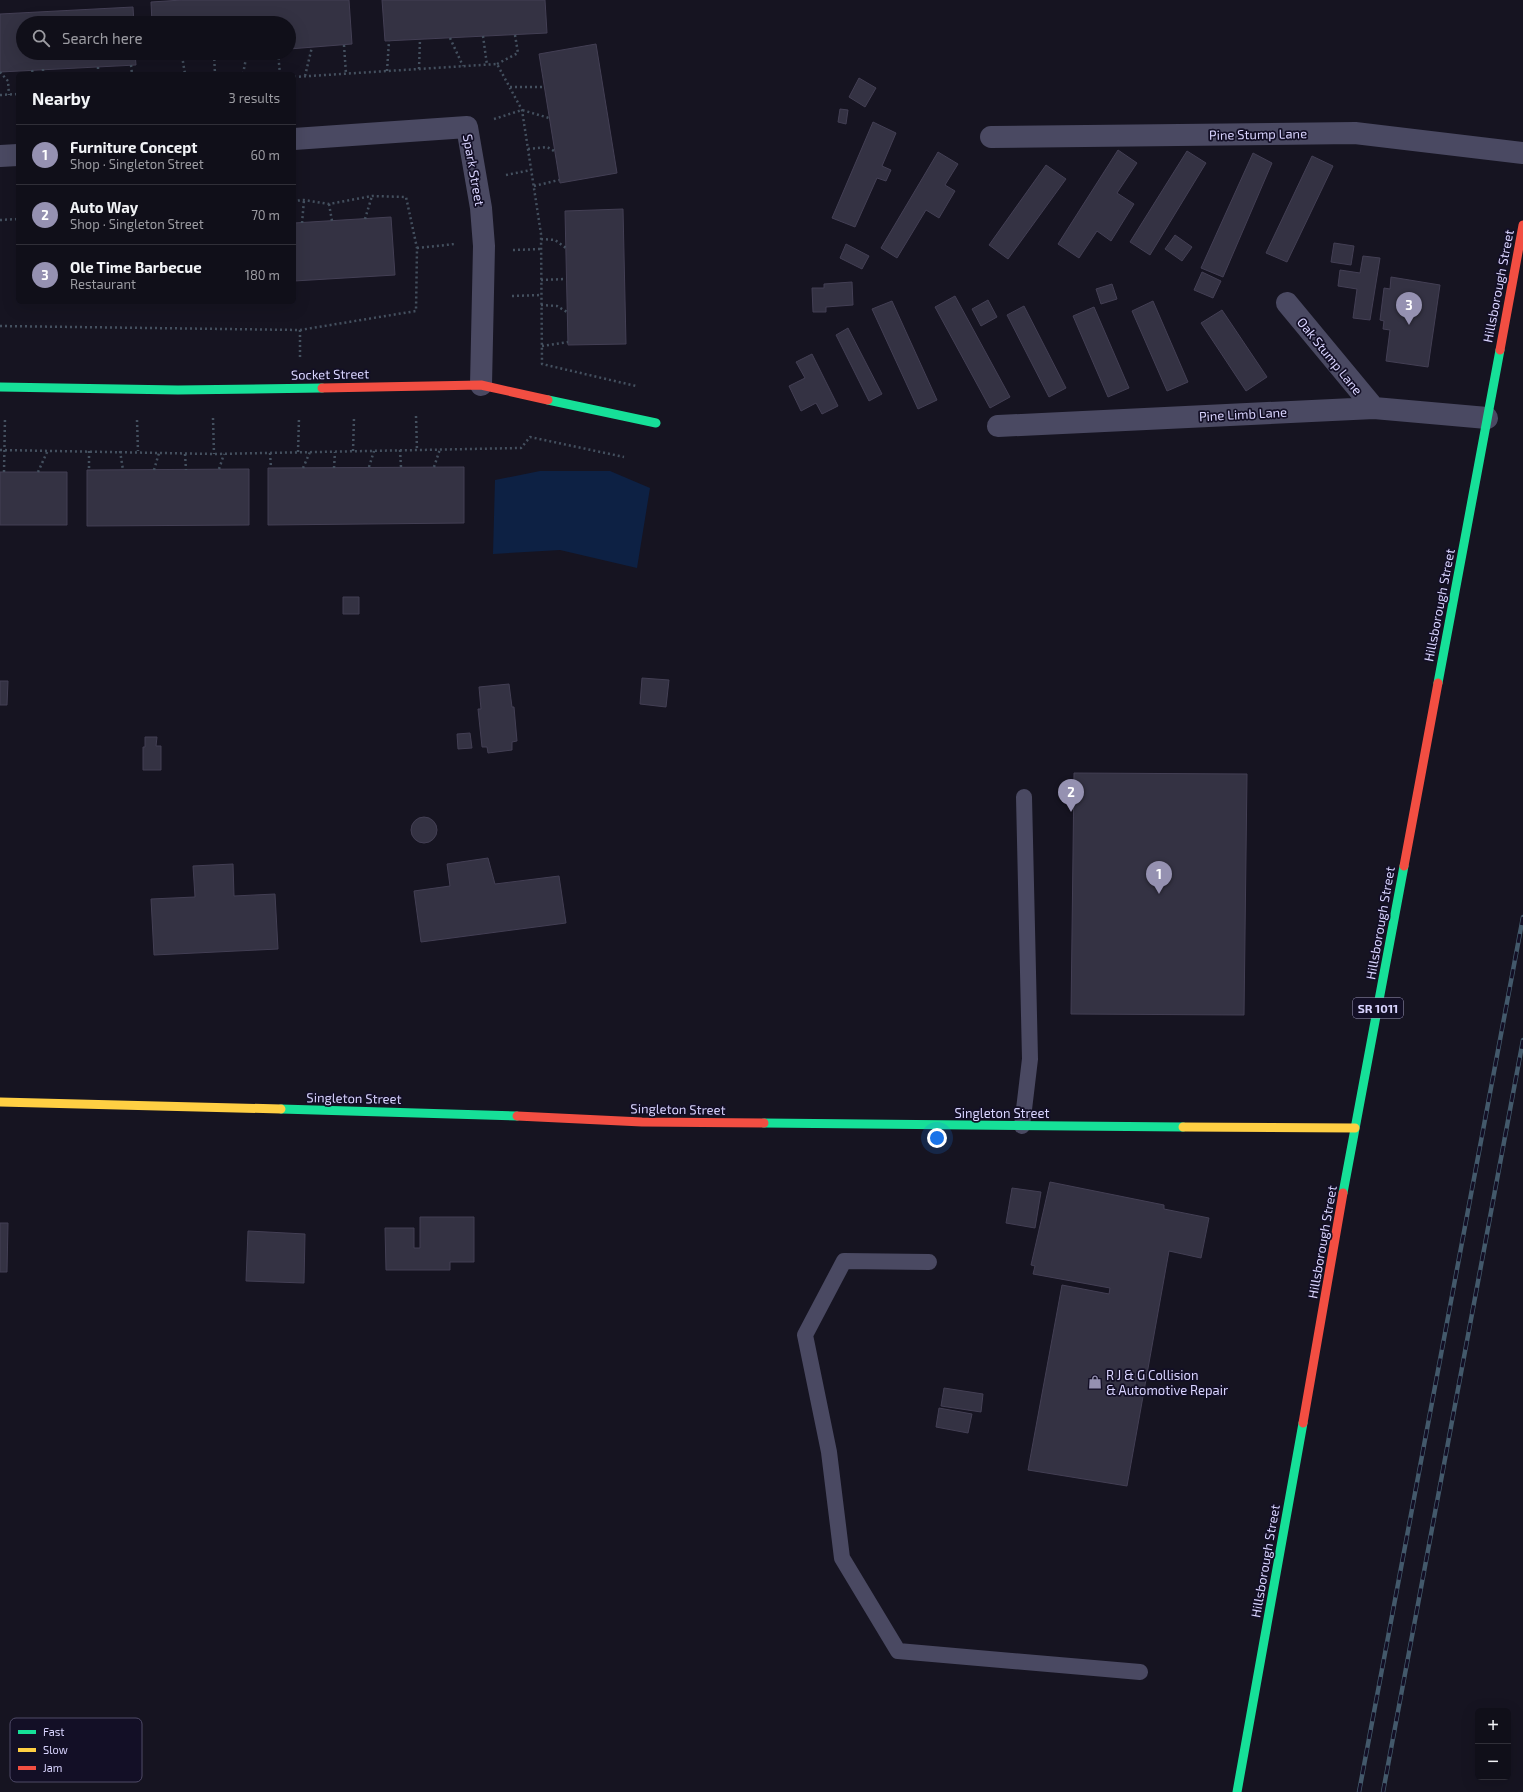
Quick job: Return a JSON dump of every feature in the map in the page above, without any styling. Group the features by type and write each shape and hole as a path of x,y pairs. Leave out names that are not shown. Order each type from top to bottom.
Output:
{"street":[{"name":"Spark Street","path":"296,139 467,128 481,208 483,241 481,385"},
{"name":"Pine Stump Lane","path":"991,137 1355,133 1523,153"},
{"path":"0,156 16,155"},
{"name":"Hillsborough Street","path":"1237,1792 1355,1128 1523,226"},
{"name":"Oak Stump Lane","path":"1287,303 1374,408"},
{"name":"Socket Street","path":"0,387 178,390 481,385 656,423"},
{"name":"Pine Limb Lane","path":"998,426 1374,408 1487,418"},
{"name":"Singleton Street","path":"0,1102 458,1113 650,1122 1355,1128"}],"lane":[{"path":"1022,1126 1030,1058 1024,797"},
{"path":"929,1262 844,1261 805,1335 829,1452 842,1558 898,1651 1140,1672"}],"path":[{"path":"497,64 518,54 515,35"},
{"path":"483,36 487,65"},
{"path":"450,38 463,66"},
{"path":"419,69 420,39"},
{"path":"387,71 389,41"},
{"path":"344,45 346,74"},
{"path":"304,76 312,48"},
{"path":"183,60 185,72"},
{"path":"214,60 215,72"},
{"path":"243,72 246,60"},
{"path":"279,60 280,72"},
{"path":"131,65 132,72"},
{"path":"98,67 98,72"},
{"path":"0,72 8,81 9,95"},
{"path":"510,87 544,87"},
{"path":"0,95 16,94"},
{"path":"522,110 549,118"},
{"path":"528,148 547,147 554,151"},
{"path":"534,186 559,180"},
{"path":"365,219 372,196"},
{"path":"0,326 300,330 416,311 417,248 406,197 372,196 329,204 304,200 296,201"},
{"path":"302,223 304,200"},
{"path":"329,204 332,221"},
{"path":"0,220 16,219"},
{"path":"541,239 555,240 566,248"},
{"path":"417,248 483,241"},
{"path":"541,280 566,279"},
{"path":"541,305 556,306 567,312"},
{"path":"542,346 568,342"},
{"path":"0,450 224,454 521,448 530,437 624,457"},
{"path":"434,467 440,449"},
{"path":"4,450 4,472"},
{"path":"38,472 48,450"},
{"path":"400,450 400,467"},
{"path":"88,451 89,470"},
{"path":"120,451 122,470"},
{"path":"369,467 374,451"},
{"path":"303,468 310,452"},
{"path":"334,468 335,452"},
{"path":"154,470 159,453"},
{"path":"270,453 271,468"},
{"path":"185,454 186,470"},
{"path":"219,470 224,454"}],"water":[{"path":"540,471 610,471 650,488 637,568 560,550 493,554 495,480"}],"building":[{"path":"182,0 349,0 352,44 296,48 296,16 152,16 151,2"},
{"path":"382,0 545,0 547,33 385,41"},
{"path":"133,7 134,16 16,16 16,60 136,60 136,65 0,72 0,14"},
{"path":"596,44 617,173 560,183 539,54"},
{"path":"859,78 876,88 865,107 849,97"},
{"path":"840,109 848,110 846,124 838,122"},
{"path":"873,122 896,133 882,166 891,170 886,181 877,178 855,227 832,218"},
{"path":"1118,150 1137,163 1117,193 1134,204 1111,241 1097,231 1079,258 1058,244"},
{"path":"1187,151 1206,163 1150,255 1130,242"},
{"path":"938,152 958,164 945,185 955,191 939,218 926,210 897,258 881,248"},
{"path":"1253,153 1272,163 1223,277 1201,268"},
{"path":"1312,156 1333,166 1287,262 1266,253"},
{"path":"1046,165 1066,179 1008,259 989,245"},
{"path":"623,209 626,344 568,345 565,211"},
{"path":"391,217 395,275 296,281 296,223"},
{"path":"1175,235 1192,247 1182,261 1165,249"},
{"path":"1334,243 1354,246 1351,265 1331,262"},
{"path":"846,244 869,256 862,269 840,258"},
{"path":"1363,256 1380,258 1370,320 1353,318 1357,289 1338,286 1340,270 1360,273"},
{"path":"1202,272 1221,281 1213,298 1194,290"},
{"path":"1391,277 1440,285 1428,367 1386,361 1390,330 1383,329 1384,321 1380,320 1384,288 1390,289"},
{"path":"852,282 853,305 826,307 826,312 813,312 812,288 824,288 824,284"},
{"path":"1112,284 1117,299 1101,304 1096,289"},
{"path":"955,296 1010,397 990,408 935,307"},
{"path":"988,300 997,317 981,326 972,309"},
{"path":"892,301 937,400 918,409 872,309"},
{"path":"1153,301 1188,382 1167,391 1132,311"},
{"path":"1024,306 1066,388 1049,397 1007,315"},
{"path":"1094,307 1129,388 1108,397 1073,316"},
{"path":"1222,310 1267,377 1246,391 1201,323"},
{"path":"848,328 882,394 869,401 836,335"},
{"path":"812,354 838,406 822,414 816,403 801,411 789,386 805,378 796,362"},
{"path":"464,467 464,523 268,525 268,468"},
{"path":"249,469 249,525 87,526 87,470"},
{"path":"0,472 67,472 67,525 0,525"},
{"path":"343,597 359,597 359,614 343,614"},
{"path":"642,678 669,680 666,707 640,704"},
{"path":"0,681 8,681 7,705 0,705"},
{"path":"509,684 512,707 514,707 517,741 512,742 512,750 488,753 487,747 482,747 478,709 481,709 479,687"},
{"path":"470,733 472,748 458,749 457,734"},
{"path":"145,737 157,737 156,746 161,746 161,770 143,770 143,747 145,747"},
{"path":"1074,773 1247,774 1244,1015 1071,1014"},
{"path":"424,817 433,821 437,830 433,839 424,843 415,839 411,830 415,821"},
{"path":"488,858 495,884 559,876 566,923 421,942 414,891 450,886 447,864"},
{"path":"233,864 234,896 275,894 278,949 154,955 151,899 195,897 193,866"},
{"name":"R J & G Collision & Automotive Repair","path":"1050,1182 1164,1205 1164,1209 1209,1218 1201,1258 1169,1251 1127,1486 1028,1470 1062,1285 1109,1294 1110,1288 1033,1274 1035,1266 1031,1265"},
{"path":"1012,1188 1041,1192 1035,1228 1006,1223"},
{"path":"420,1217 474,1217 474,1262 450,1262 450,1270 386,1270 385,1228 414,1228 414,1248 420,1248"},
{"path":"0,1223 8,1223 7,1272 0,1272"},
{"path":"248,1231 305,1234 304,1283 246,1281"},
{"path":"944,1388 983,1394 981,1412 941,1406"},
{"path":"939,1408 972,1414 968,1433 936,1427"}],"railway":[{"path":"1359,1792 1523,917"},
{"path":"1383,1792 1523,1040"}],"traffic: fast":[{"path":"1438,683 1500,350"},
{"path":"0,387 178,390 322,388"},
{"path":"548,400 656,423"},
{"path":"1343,1193 1404,866"},
{"path":"281,1109 517,1116"},
{"path":"764,1123 1183,1127"},
{"path":"1237,1792 1303,1423"}],"traffic: slow":[{"path":"0,1102 281,1109"},
{"path":"1183,1127 1355,1128"}],"traffic: jam":[{"path":"1500,350 1523,225"},
{"path":"322,388 481,385 548,400"},
{"path":"1404,866 1438,683"},
{"path":"517,1116 642,1122 764,1123"},
{"path":"1303,1423 1343,1193"}],"place":[{"name":"Ole Time Barbecue","path":"1409,325"},
{"name":"Auto Way","path":"1071,812"},
{"name":"Furniture Concept","path":"1159,894"},
{"name":"R J & G Collision & Automotive Repair","path":"1095,1382"}]}
